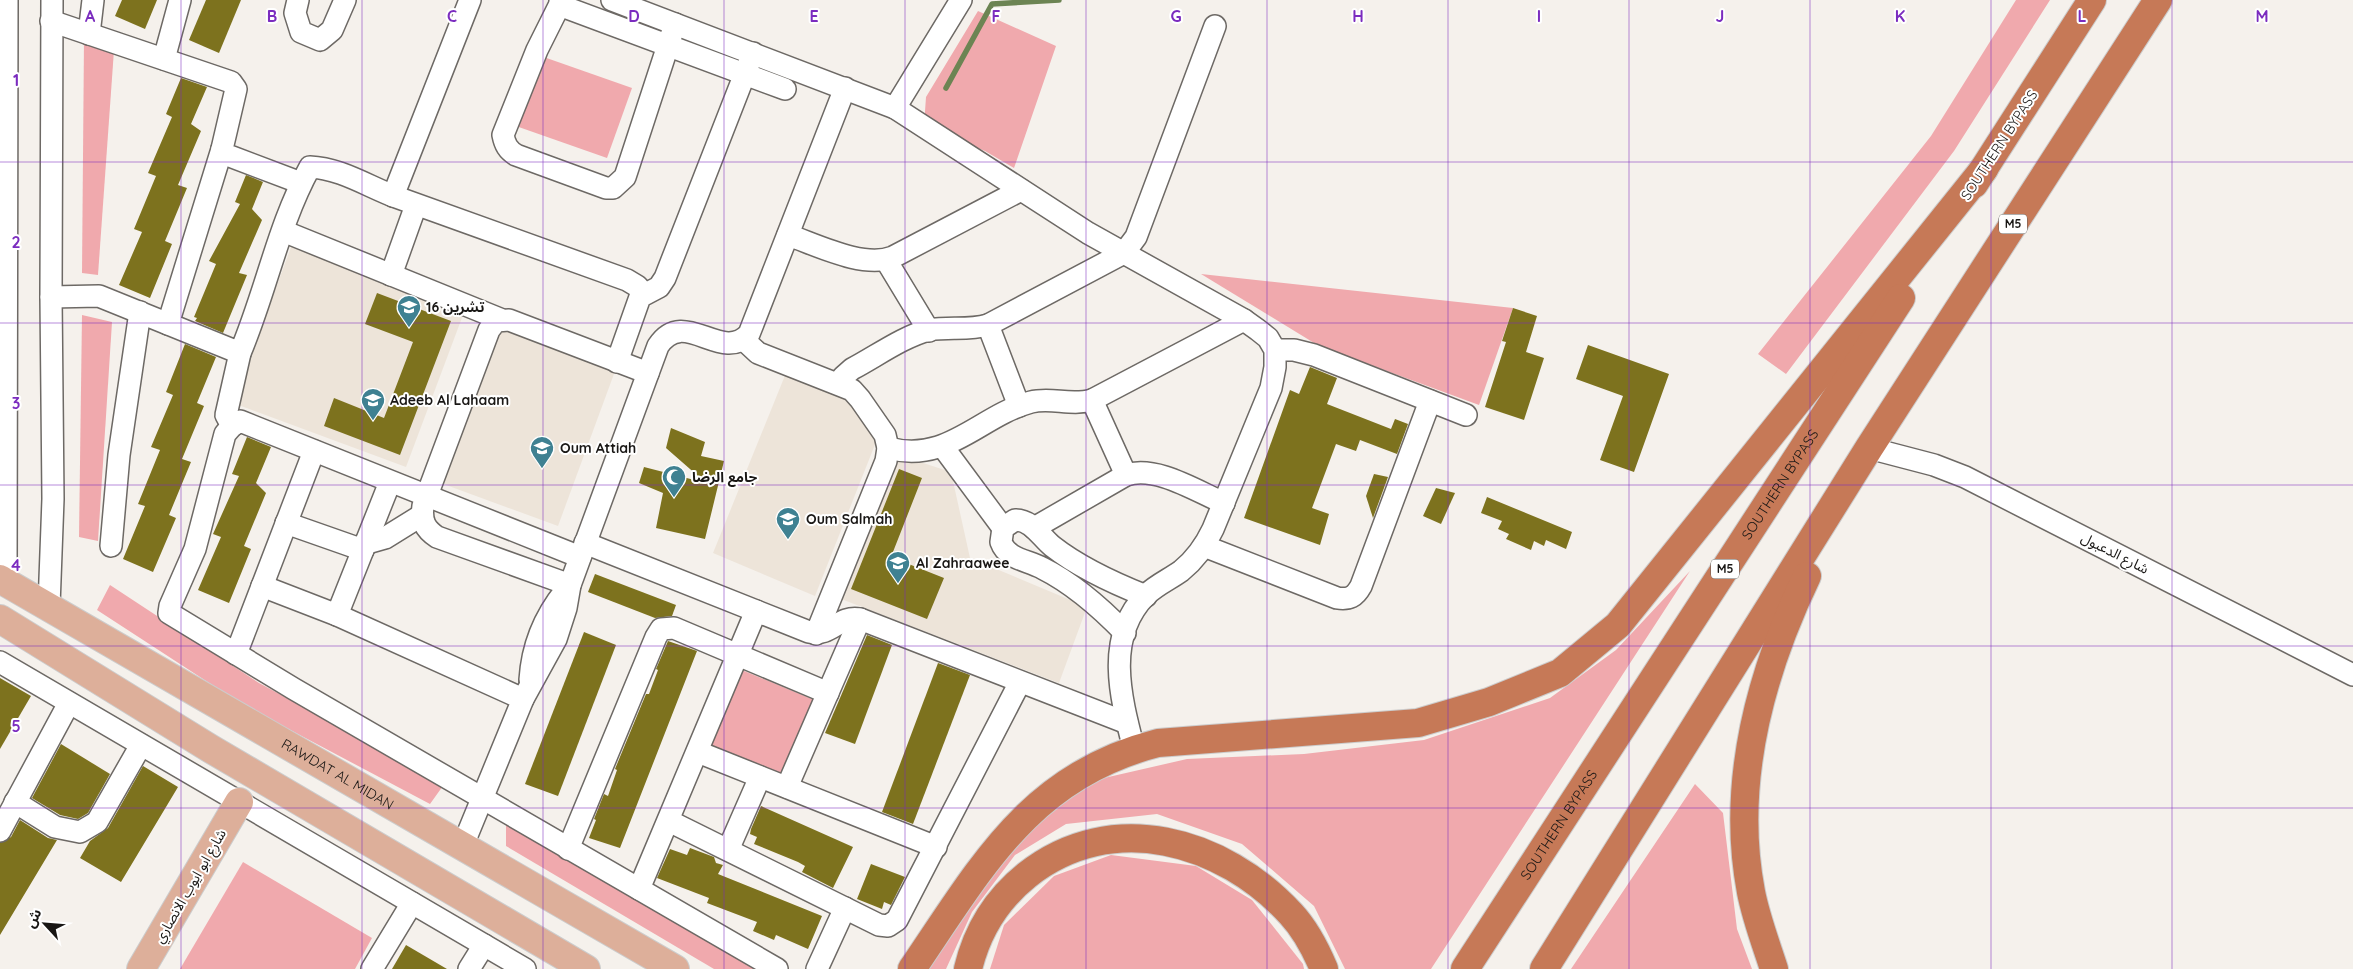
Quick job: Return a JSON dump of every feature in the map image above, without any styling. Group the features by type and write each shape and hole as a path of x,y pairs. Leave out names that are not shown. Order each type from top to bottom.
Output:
{"highway":[{"name":"SOUTHERN BYPASS","path":"1466,969 2092,0"},
{"name":"M5","path":"1544,969 1869,448 2158,0"},
{"path":"912,969 979,871 1010,832 1042,801 1073,778 1100,762 1130,736 1158,743 1418,723 1489,702 1560,673 1618,625 1984,169"},
{"path":"1774,969 1751,893 1745,847 1744,798 1748,752 1756,710 1791,609 1869,448"},
{"path":"968,969 972,951 989,916 1014,886 1044,862 1078,846 1116,838 1155,838 1192,848 1228,864 1262,885 1293,915 1316,950 1324,969"}],"main road":[{"name":"RAWDAT AL MIDAN","path":"3,581 675,969"},
{"path":"0,619 236,764 586,969"},
{"name":"شارع ابو ايوب الانصاري","path":"142,969 239,802"}],"street":[{"path":"3,581 3,33 7,0"},
{"path":"49,606 53,499 51,297 52,0"},
{"path":"89,34 93,0"},
{"path":"164,59 180,0"},
{"path":"298,0 294,13 301,32 320,40 332,30 346,0"},
{"path":"393,196 470,0"},
{"path":"612,0 895,108 1124,253 1244,320 1268,338 1275,350 1275,367 1271,388 1224,503 1204,546 1180,572 1146,596 1132,615 1120,645 1118,666 1130,736"},
{"path":"895,108 961,0"},
{"path":"675,24 667,45 625,177 614,188 606,188 509,151 504,144 503,135 537,50 560,1 567,8 667,45 786,90"},
{"path":"51,21 226,80 235,85 235,94 222,149 168,324"},
{"path":"840,384 852,369 929,330 963,330 988,325 1124,253 1136,237 1215,26"},
{"path":"617,362 638,302 644,294 659,287 665,278 753,53"},
{"path":"464,846 526,693 556,639 566,608 570,585 582,550 648,373 663,339 676,332 691,332 730,344 744,340 752,328 845,88"},
{"path":"222,149 227,155 301,183"},
{"path":"232,426 226,415 240,352 253,322 301,183 310,167 321,168 393,196 627,280 637,286 644,294"},
{"path":"788,235 869,262 886,260 1022,190"},
{"path":"391,275 416,204"},
{"path":"283,231 500,320 509,320 648,373"},
{"path":"886,260 929,330"},
{"path":"51,297 99,296 240,352"},
{"path":"111,546 119,455 140,312"},
{"path":"500,320 491,325 488,330 424,506 424,524 437,538 570,585"},
{"path":"888,448 911,453 943,447 1019,406 1044,400 1072,404 1092,400 1244,320"},
{"path":"988,325 1019,406"},
{"path":"744,340 758,353 852,390 884,435 888,448 886,461 816,634"},
{"path":"1275,350 1294,350 1314,355 1466,415"},
{"path":"1092,400 1126,475"},
{"path":"1204,546 1337,598 1349,599 1354,596 1361,586 1430,401"},
{"path":"776,969 482,799 169,613 170,606 195,549 225,434 232,426 240,421 390,482 424,506 582,550 816,634 830,630 847,619 860,619 1020,682 1130,736"},
{"path":"943,447 1003,528"},
{"name":"شارع الدعبول","path":"1869,448 1934,465 1965,477 2353,675"},
{"path":"236,654 314,451"},
{"path":"1034,528 1126,475 1141,472 1158,474 1224,503"},
{"path":"337,615 390,482"},
{"path":"286,523 364,547 386,538 424,506"},
{"path":"1125,633 1086,596 1060,577 1008,554 1001,542 1003,528 1008,523 1022,520 1034,528 1056,549 1100,576 1146,596"},
{"path":"1086,596 1100,576"},
{"path":"262,586 526,693"},
{"path":"639,889 756,611"},
{"path":"786,787 860,619"},
{"path":"568,849 661,629 674,628 828,693"},
{"path":"0,662 525,969"},
{"path":"669,821 879,925 888,926 894,924 936,847 1020,682"},
{"path":"0,831 69,703"},
{"path":"16,802 54,827 80,832 97,822 141,745"},
{"path":"698,752 936,847"},
{"path":"728,850 760,777"},
{"path":"372,969 412,903"},
{"path":"817,969 845,908"},
{"path":"470,969 484,945"}],"shaded area":[{"path":"2016,0 2050,0 1954,151 1786,374 1758,354 1931,136"},
{"path":"978,11 1056,46 1014,168 985,151 924,126 926,97"},
{"path":"84,40 114,50 98,275 82,273"},
{"path":"538,55 632,88 607,158 513,125"},
{"path":"293,242 466,307 406,467 233,403"},
{"path":"1201,274 1513,308 1479,405 1319,346"},
{"path":"82,315 112,322 98,541 79,537"},
{"path":"498,319 618,363 558,526 438,482"},
{"path":"786,373 857,399 876,442 815,596 713,553"},
{"path":"889,452 951,472 970,558 1087,607 1059,683 836,597"},
{"path":"1690,571 1431,969 1345,969 1314,906 1242,844 1157,814 1066,824 1015,855 972,912 946,969 927,969 995,863 1033,826 1091,781 1187,759 1304,754 1424,740 1550,698 1616,650"},
{"path":"110,585 259,683 445,783 430,804 243,705 97,610"},
{"path":"737,668 819,702 786,781 704,746"},
{"path":"1695,784 1723,813 1737,929 1752,969 1571,969"},
{"path":"506,815 781,969 714,969 506,846"},
{"path":"1111,855 1196,866 1252,900 1303,964 1304,969 990,969 1004,925 1054,876"},
{"path":"243,862 372,938 355,969 180,969"}],"building":[{"path":"122,0 157,0 145,29 115,16"},
{"path":"206,0 241,0 219,53 189,40"},
{"path":"181,78 207,87 191,124 201,131 178,185 187,188 165,241 172,244 150,298 119,285 142,232 134,229 156,176 148,173 172,117 166,114"},
{"path":"246,175 263,182 252,209 262,220 239,273 247,275 223,333 195,321 197,318 194,317 216,264 209,261 240,204 235,202"},
{"path":"377,293 451,321 400,455 324,426 334,398 384,418 413,342 365,324"},
{"path":"1513,308 1537,316 1526,352 1544,358 1524,420 1485,407 1506,342 1502,341"},
{"path":"185,344 216,357 197,403 204,406 182,459 191,462 169,515 176,518 153,572 123,559 145,506 138,504 160,450 151,447 173,395 166,392"},
{"path":"1588,345 1669,374 1634,472 1600,460 1623,396 1576,379"},
{"path":"1310,367 1337,378 1327,404 1391,429 1395,419 1408,424 1397,454 1360,440 1356,451 1336,444 1312,508 1329,514 1320,545 1244,518 1290,390 1299,394"},
{"path":"671,428 705,442 701,456 724,461 705,539 656,528 663,493 639,483 644,467 706,483 666,448"},
{"path":"247,437 271,447 256,483 266,493 244,546 251,549 229,603 198,590 221,537 213,534 239,476 232,474"},
{"path":"899,469 922,478 891,557 944,578 927,619 851,589"},
{"path":"1374,474 1388,477 1373,518 1366,496"},
{"path":"1436,488 1455,493 1441,524 1423,516"},
{"path":"1487,497 1572,532 1566,549 1546,540 1544,546 1534,541 1531,550 1506,539 1509,534 1498,529 1502,521 1481,513"},
{"path":"595,574 676,605 672,616 655,618 588,592"},
{"path":"584,632 616,645 558,796 525,784"},
{"path":"867,635 892,645 855,744 825,733"},
{"path":"668,641 697,651 620,848 589,838 604,794 608,796 617,770 615,769 646,694 649,694 658,670 656,669"},
{"path":"938,663 970,675 913,824 882,812"},
{"path":"0,678 31,696 0,749"},
{"path":"61,744 110,774 88,813 78,819 60,815 32,798"},
{"path":"143,766 178,787 121,882 80,858 90,841 108,828"},
{"path":"761,806 853,847 833,888 802,872 805,866 798,862 754,844 757,837 750,834"},
{"path":"20,820 48,838 57,840 0,935 0,843 11,837"},
{"path":"690,848 714,857 716,863 723,865 718,874 822,916 808,949 776,935 774,940 753,931 757,922 707,903 709,898 657,878 670,849 687,855"},
{"path":"871,864 905,877 891,905 884,902 882,909 857,899"},
{"path":"406,945 447,969 392,969"}],"waterway":[{"path":"946,88 992,4 1059,0"}],"place":[{"name":"16 تشرين","path":"409,328"},
{"name":"Adeeb Al Lahaam","path":"373,421"},
{"name":"Oum Attiah","path":"542,469"},
{"name":"جامع الرضا","path":"674,498"},
{"name":"Oum Salmah","path":"788,540"},
{"name":"Al Zahraawee","path":"898,584"}]}
